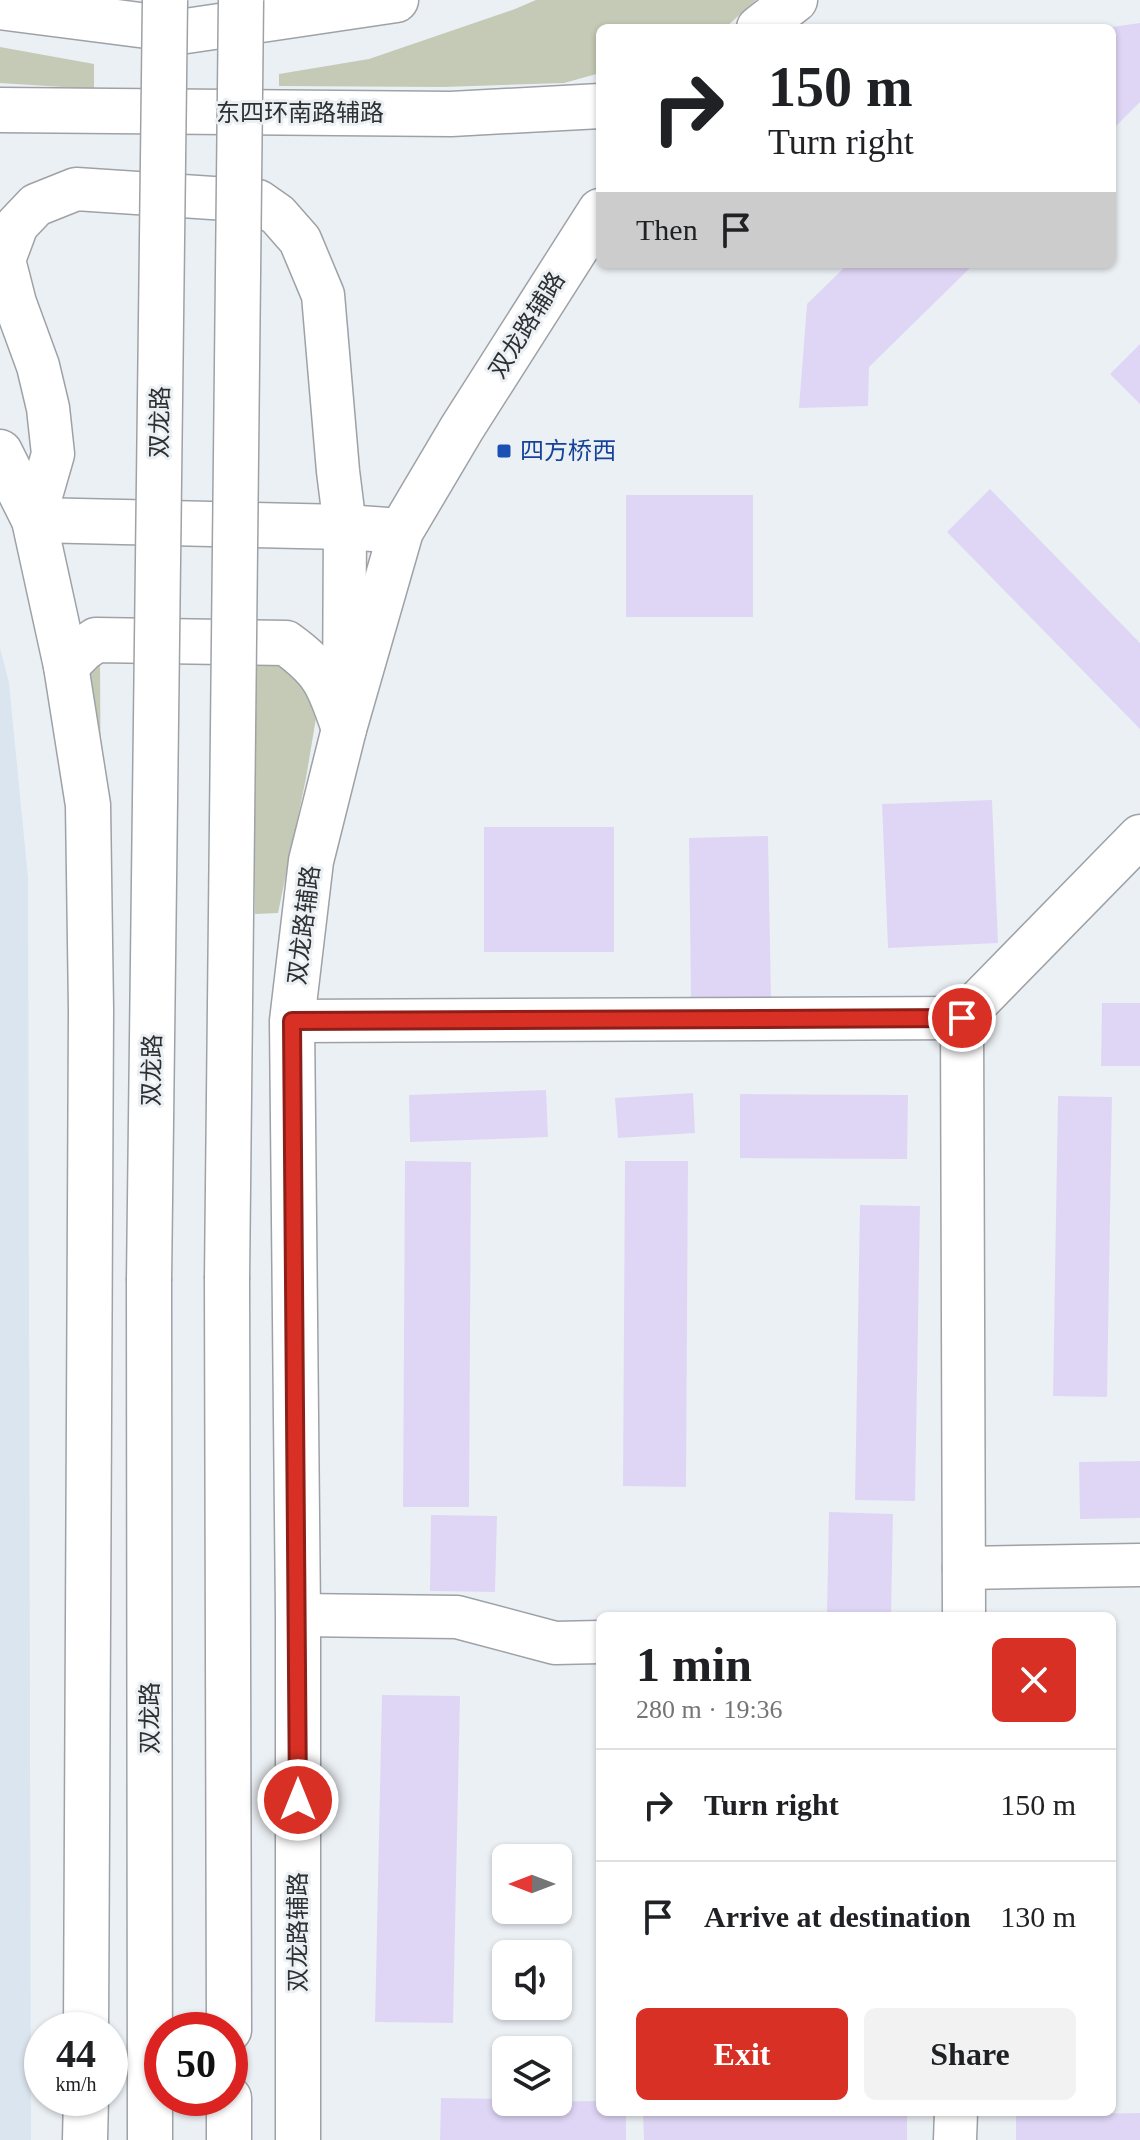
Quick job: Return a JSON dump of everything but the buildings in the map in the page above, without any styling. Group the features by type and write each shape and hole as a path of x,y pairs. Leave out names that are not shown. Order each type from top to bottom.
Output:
{"main road":[{"name":"双龙路","path":"150,2140 149,1281 165,0"},
{"path":"229,2012 227,1279 241,0"},
{"path":"0,7 186,31 396,0"},
{"path":"764,24 795,0"},
{"name":"东四环南路辅路","path":"0,110 451,114 596,106"},
{"name":"双龙路辅路","path":"298,2140 298,1615 292,1021 311,861 344,729 401,531 596,217"},
{"path":"3,462 34,520 66,666 88,805 91,994 86,2012"},
{"path":"34,520 401,531"},
{"path":"66,666 96,640 286,643 308,659 324,677 344,729"},
{"path":"85,2140 86,2116"},
{"path":"229,2116 229,2140"}],"street":[{"path":"34,520 53,454 48,408 38,366 15,303 4,260 17,225 36,205 76,189 258,201 278,215 300,240 323,295 345,527 344,729"},
{"path":"964,1612 962,1018 1140,836"},
{"path":"292,1021 962,1018"},
{"path":"964,1568 1140,1565"},
{"path":"298,1615 457,1617 555,1643 596,1642"},
{"path":"955,2140 956,2116"}],"shaded area":[{"path":"0,648 9,683 28,878 31,2012 24,2012 24,2116 31,2116 31,2140 0,2140"}],"green space":[{"path":"536,0 756,0 729,24 596,24 596,74 564,83 444,87 279,86 279,74 369,59"},
{"path":"0,47 94,64 94,89 0,83"},
{"path":"276,650 315,691 316,718 278,913 255,914 251,652"},
{"path":"100,653 101,855 81,667"}],"place":[{"name":"四方桥西","path":"504,451"}],"route":[{"path":"298,1800 292,1021 962,1018"}]}
